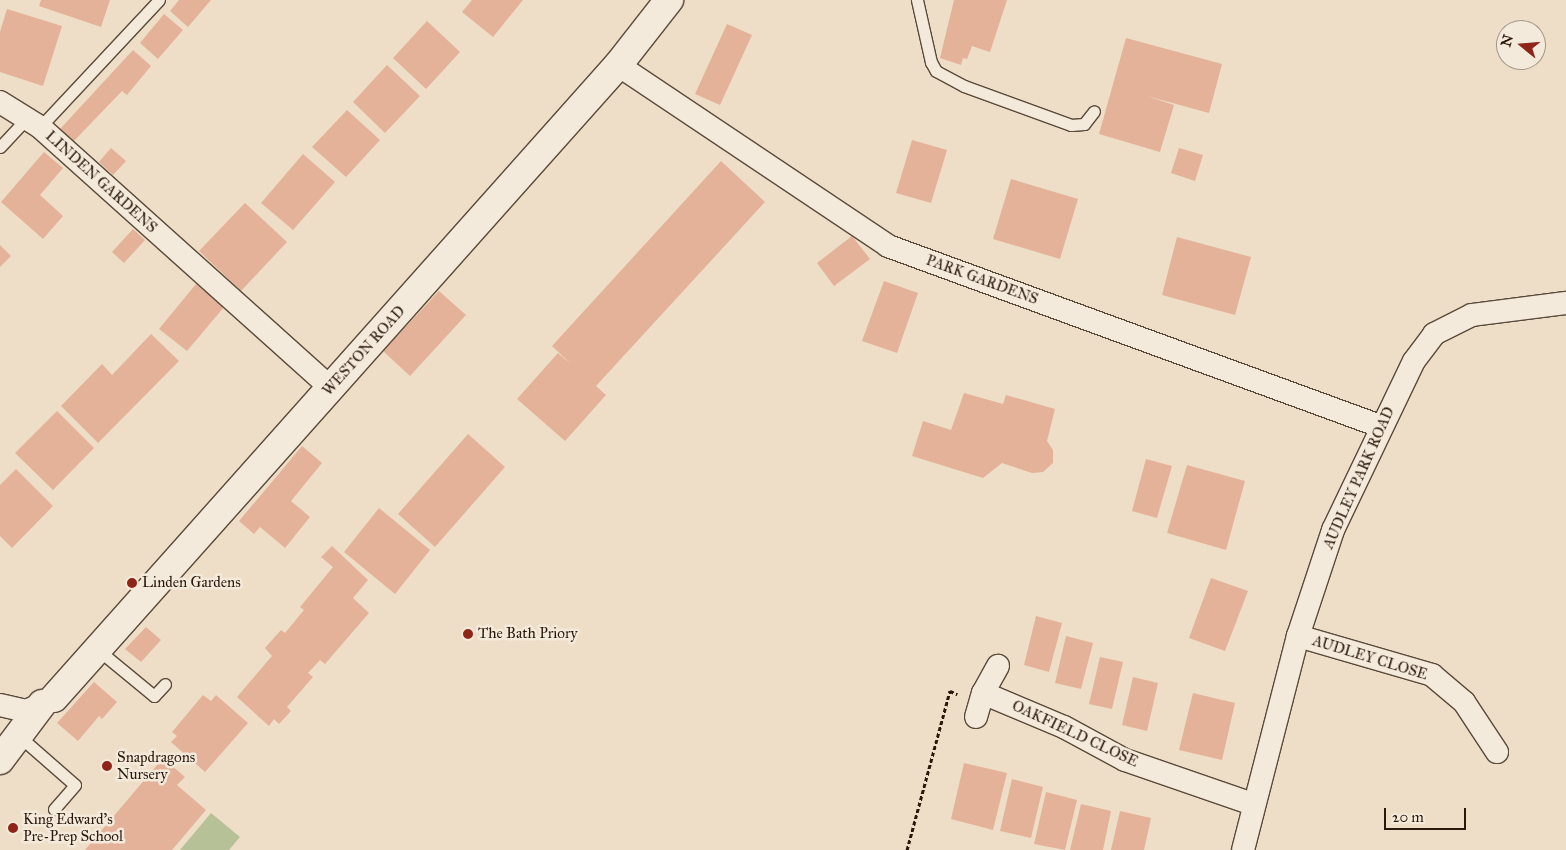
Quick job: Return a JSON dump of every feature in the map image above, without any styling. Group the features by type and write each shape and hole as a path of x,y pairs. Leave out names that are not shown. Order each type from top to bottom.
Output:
{"street":[{"name":"WESTON ROAD","path":"0,760 48,701 97,649 618,66 669,0"},
{"name":"PARK GARDENS","path":"618,66 888,246 1380,426"},
{"name":"LINDEN GARDENS","path":"0,102 34,122 331,388"},
{"name":"AUDLEY PARK ROAD","path":"1243,850 1252,804 1298,636 1333,530 1380,426 1414,361 1434,334 1472,315 1566,303"},
{"name":"AUDLEY CLOSE","path":"1298,636 1432,675 1464,702 1496,752"},
{"path":"980,704 998,666"},
{"path":"0,704 26,711 48,701"},
{"name":"OAKFIELD CLOSE","path":"980,704 1064,727 1125,760 1252,804"}],"lane":[{"path":"0,146 34,122 158,0"},
{"path":"917,0 931,62 936,71 964,86 1071,126 1084,124 1094,111"},
{"path":"97,649 154,696 165,684"},
{"path":"19,736 75,785 54,809"}],"path":[{"path":"907,850 950,691 980,704"}],"green space":[{"path":"211,813 240,837 229,850 180,850"}],"building":[{"path":"41,0 110,0 101,27 39,6"},
{"path":"179,0 211,0 188,27 170,11"},
{"path":"472,0 523,0 493,37 462,12"},
{"path":"954,0 1007,0 990,52 972,46 967,59 963,58 961,65 940,58"},
{"path":"7,9 62,26 43,86 0,72 0,32"},
{"path":"164,14 183,30 158,59 140,43"},
{"path":"427,21 460,52 426,89 393,58"},
{"path":"727,24 752,35 720,105 695,94"},
{"path":"1126,38 1222,64 1209,113 1147,96 1174,105 1160,152 1099,134"},
{"path":"133,50 151,66 127,95 122,91 73,142 60,129"},
{"path":"387,65 420,96 385,133 353,102"},
{"path":"347,110 380,140 346,177 312,147"},
{"path":"912,140 947,150 931,203 896,193"},
{"path":"111,148 126,161 113,175 99,162"},
{"path":"1179,148 1203,155 1195,181 1171,173"},
{"path":"44,152 63,168 40,195 63,216 43,239 1,202"},
{"path":"303,154 335,182 293,230 261,203"},
{"path":"721,161 765,202 596,386 606,395 565,441 517,399 558,353 572,365 552,346"},
{"path":"1011,179 1078,199 1060,259 993,239"},
{"path":"245,203 287,242 241,291 199,251"},
{"path":"133,229 145,240 124,263 112,252"},
{"path":"852,236 870,259 834,286 817,263"},
{"path":"1177,237 1251,257 1235,315 1162,295"},
{"path":"0,245 11,256 0,267"},
{"path":"884,281 918,293 897,353 862,341"},
{"path":"196,284 224,307 187,351 159,329"},
{"path":"439,291 466,315 410,376 383,351"},
{"path":"151,334 179,361 98,443 61,406 102,364 112,375"},
{"path":"964,393 1003,404 1006,395 1055,409 1047,441 1053,450 1053,463 1043,472 1032,473 1002,463 983,478 912,456 923,421 951,430"},
{"path":"57,411 94,448 53,490 15,453"},
{"path":"468,434 505,467 435,547 398,514"},
{"path":"302,446 322,463 291,501 310,517 285,548 260,527 254,534 239,521"},
{"path":"1146,459 1172,466 1157,518 1132,511"},
{"path":"1187,465 1245,481 1226,550 1167,533"},
{"path":"16,469 53,506 12,548 0,536 0,485"},
{"path":"379,508 430,550 395,594 344,552"},
{"path":"332,546 368,580 353,598 369,613 325,664 320,660 308,673 313,677 287,707 291,711 279,724 274,719 269,726 237,697 272,656 265,648 281,630 285,633 304,610 300,607 333,567 321,557"},
{"path":"1211,578 1248,591 1225,651 1189,638"},
{"path":"1036,616 1062,623 1049,672 1024,665"},
{"path":"146,627 161,640 141,662 125,649"},
{"path":"1066,636 1093,643 1081,689 1055,683"},
{"path":"1100,657 1123,662 1112,709 1089,704"},
{"path":"1133,677 1158,683 1147,731 1122,725"},
{"path":"94,682 117,702 102,719 99,716 78,741 57,723"},
{"path":"1193,693 1235,703 1222,760 1179,750"},
{"path":"203,695 211,701 216,695 248,723 205,772 171,742 177,736 172,732"},
{"path":"163,758 185,777 177,785 206,810 172,850 85,850"},
{"path":"964,763 1007,773 993,830 951,819"},
{"path":"1012,779 1043,787 1031,838 1000,831"},
{"path":"1046,792 1077,800 1065,850 1034,844"},
{"path":"1081,804 1111,811 1103,850 1070,850"},
{"path":"1120,811 1151,818 1144,850 1111,850"}],"place":[{"name":"Linden Gardens","path":"132,583"},
{"name":"The Bath Priory","path":"468,634"},
{"name":"Snapdragons Nursery","path":"107,766"},
{"name":"King Edward's Pre-Prep School","path":"13,828"}]}
